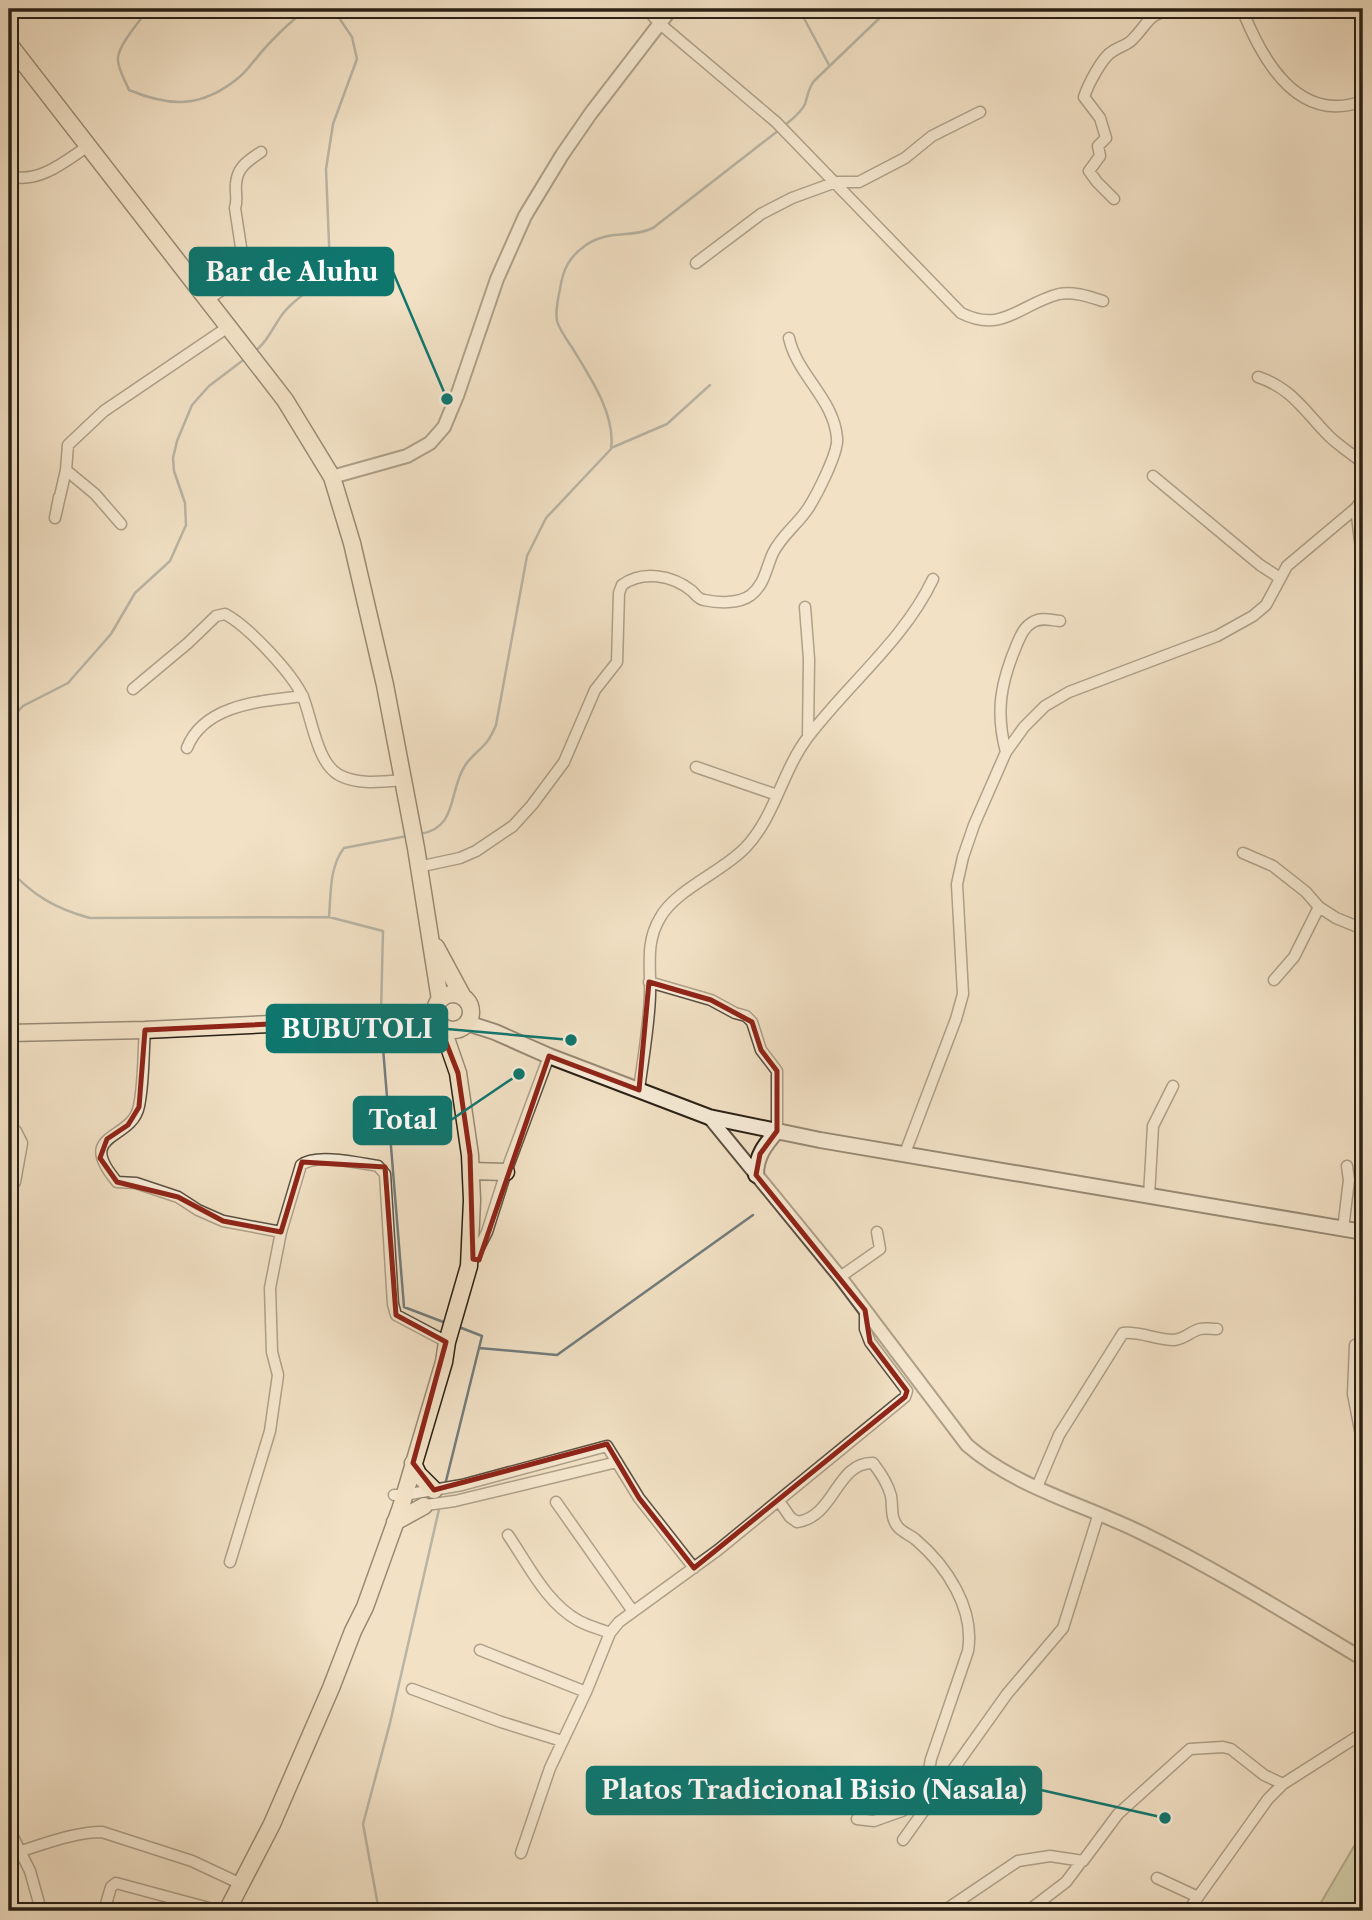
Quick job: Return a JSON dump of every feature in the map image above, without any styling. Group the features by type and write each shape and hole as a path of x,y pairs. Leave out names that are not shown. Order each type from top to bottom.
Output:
{"main road":[{"path":"9,44 285,400 332,477 352,543 385,685 416,848 438,1002 435,1013 458,1073 471,1171 469,1266 397,1505"},
{"path":"429,934 470,1006 458,1073"},
{"path":"395,1018 453,994 463,997"},
{"path":"9,1033 145,1030 395,1018 440,1024 453,1030 467,1020"},
{"path":"467,1020 709,1117 1363,1232"},
{"path":"756,1175 760,1154 777,1131"},
{"path":"471,1171 506,1172"},
{"path":"227,1911 277,1812 331,1688 353,1631 359,1602 414,1462 444,1362 447,1342"},
{"path":"397,1505 431,1498 414,1462"}],"street":[{"path":"647,9 659,23 789,134 961,313 978,321 1001,320 1062,293 1103,301"},
{"path":"332,477 408,456 430,443 444,427 497,279 525,216 562,155 671,9"},
{"path":"1114,199 1089,171 1100,156 1098,146 1106,138 1100,118 1084,97 1110,52 1131,41 1144,23 1158,12 1175,9"},
{"path":"1242,9 1253,38 1276,72 1294,92 1311,102 1329,107 1348,107 1363,101"},
{"path":"696,263 761,214 792,198 836,182 859,182 905,158 932,136 980,112"},
{"path":"9,176 30,177 44,174 88,146"},
{"path":"207,300 238,279 244,267 234,208 238,200 236,184 243,164 261,152"},
{"path":"59,497 55,518 66,470 68,444 88,425 140,386 228,327"},
{"path":"418,867 460,858 476,851 513,826 564,762 596,690 617,662 619,593 622,585 649,575 664,577 702,600 721,602 740,601 762,583 774,551 809,506 838,442 828,408 792,351 789,338"},
{"path":"1258,377 1284,388 1329,435 1363,463"},
{"path":"66,470 97,496 121,524"},
{"path":"1153,476 1260,565 1280,578"},
{"path":"905,1153 963,994 957,884 974,825 1006,752 1024,727 1045,706 1069,692 1217,636 1253,616 1266,605 1287,566 1356,508 1363,498"},
{"path":"1356,508 1363,565"},
{"path":"639,1090 647,1032 648,955 651,938 660,916 695,884 724,867 747,846 765,822 790,765 808,737 894,637 923,599 933,579"},
{"path":"805,607 809,659 808,737"},
{"path":"133,689 216,616 226,614 253,635 292,679 303,696 328,766 337,774 357,781 403,780"},
{"path":"1006,752 999,704 1005,671 1024,629 1041,618 1060,621"},
{"path":"187,748 193,734 202,724 219,713 266,701 303,696"},
{"path":"696,767 776,795"},
{"path":"1243,853 1273,866 1306,892 1319,907 1336,918 1363,929"},
{"path":"1274,980 1294,957 1319,907"},
{"path":"649,982 711,1000 746,1016 752,1022 761,1050 775,1067 778,1076 777,1131"},
{"path":"145,1030 139,1107 128,1125 113,1133 103,1146 100,1157 106,1169 117,1182 136,1184 178,1198 223,1220 281,1232"},
{"path":"469,1266 487,1232 549,1055"},
{"path":"1149,1196 1153,1126 1173,1086"},
{"path":"709,1117 840,1277 967,1445 995,1468 1142,1533 1363,1659"},
{"path":"9,1129 16,1131 22,1143 15,1182"},
{"path":"230,1563 272,1420 278,1375 272,1352 270,1288 281,1232 301,1165 305,1161 327,1159 378,1166 382,1169 385,1174 393,1304 396,1315 447,1342"},
{"path":"1343,1229 1349,1180 1348,1166"},
{"path":"840,1277 880,1249 877,1232"},
{"path":"521,1853 550,1768 610,1633 632,1610 694,1568 905,1397 907,1391 870,1342 865,1329 865,1310"},
{"path":"1037,1488 1059,1435 1123,1333 1132,1332 1147,1337 1174,1340 1187,1337 1198,1329 1217,1329"},
{"path":"1355,1345 1353,1394 1363,1445"},
{"path":"397,1505 431,1498 462,1485 607,1446 639,1498 694,1568"},
{"path":"431,1498 455,1502 617,1462"},
{"path":"779,1501 797,1522 808,1520 819,1513 853,1468 863,1463 873,1463 890,1495 893,1518 898,1527 916,1539 948,1574 963,1605 971,1632 968,1651 931,1759 925,1791 902,1811 874,1821 857,1819"},
{"path":"556,1502 632,1610"},
{"path":"903,1840 1007,1694 1063,1628 1099,1513"},
{"path":"508,1535 546,1592 579,1620 610,1633"},
{"path":"480,1650 586,1692"},
{"path":"412,1689 562,1741"},
{"path":"1188,1911 1268,1799 1283,1784 1363,1733"},
{"path":"1028,1911 1066,1882 1118,1814 1190,1749 1223,1746 1231,1749 1264,1775 1283,1784"},
{"path":"9,1829 21,1851 39,1903 33,1911"},
{"path":"21,1851 60,1839 102,1832 192,1861 241,1884"},
{"path":"944,1911 1018,1861 1050,1856 1081,1862"},
{"path":"1157,1878 1198,1897"},
{"path":"104,1911 111,1887 116,1883 220,1911"}],"highlighted area":[{"path":"649,982 711,1000 752,1022 761,1050 777,1071 777,1131 760,1154 756,1175 865,1310 870,1342 907,1391 905,1397 694,1568 639,1498 607,1444 434,1490 413,1463 446,1342 396,1315 385,1167 302,1162 281,1232 223,1221 178,1197 117,1182 100,1158 107,1139 128,1125 139,1107 145,1030 399,1018 438,1022 458,1073 470,1155 473,1259 479,1260 549,1056 639,1090"}],"green space":[{"path":"1363,1831 1363,1911 1316,1911"}],"waterway":[{"path":"148,9 119,52 120,70 129,90 172,102 198,100 237,79 275,37 306,9"},
{"path":"254,352 285,311 330,268 326,169 333,124 357,59 352,37 333,9"},
{"path":"799,9 829,65"},
{"path":"784,126 803,107 814,81 889,9"},
{"path":"420,834 432,830 447,816 460,774 489,739 496,725 527,556 546,518 611,449 612,436 606,410 557,321 558,297 568,264 575,254 595,240 653,228 779,130"},
{"path":"9,721 23,706 68,683 111,634 135,593 170,561 186,525 185,503 174,471 173,458 177,441 192,405 209,386 246,358"},
{"path":"611,448 667,424 710,385"},
{"path":"381,1013 383,931 329,917 332,881 344,848 407,836"},
{"path":"9,869 45,900 90,918 329,917"},
{"path":"381,1023 404,1307 446,1323"},
{"path":"479,1348 557,1355 753,1215"},
{"path":"445,1485 482,1336 459,1327"},
{"path":"379,1911 363,1824 390,1723 440,1505"}],"place":[{"name":"Bar de Aluhu","path":"447,399"},
{"name":"BUBUTOLI","path":"571,1040"},
{"name":"Total","path":"519,1074"},
{"name":"Platos Tradicional Bisio (Nasala)","path":"1165,1818"}]}
